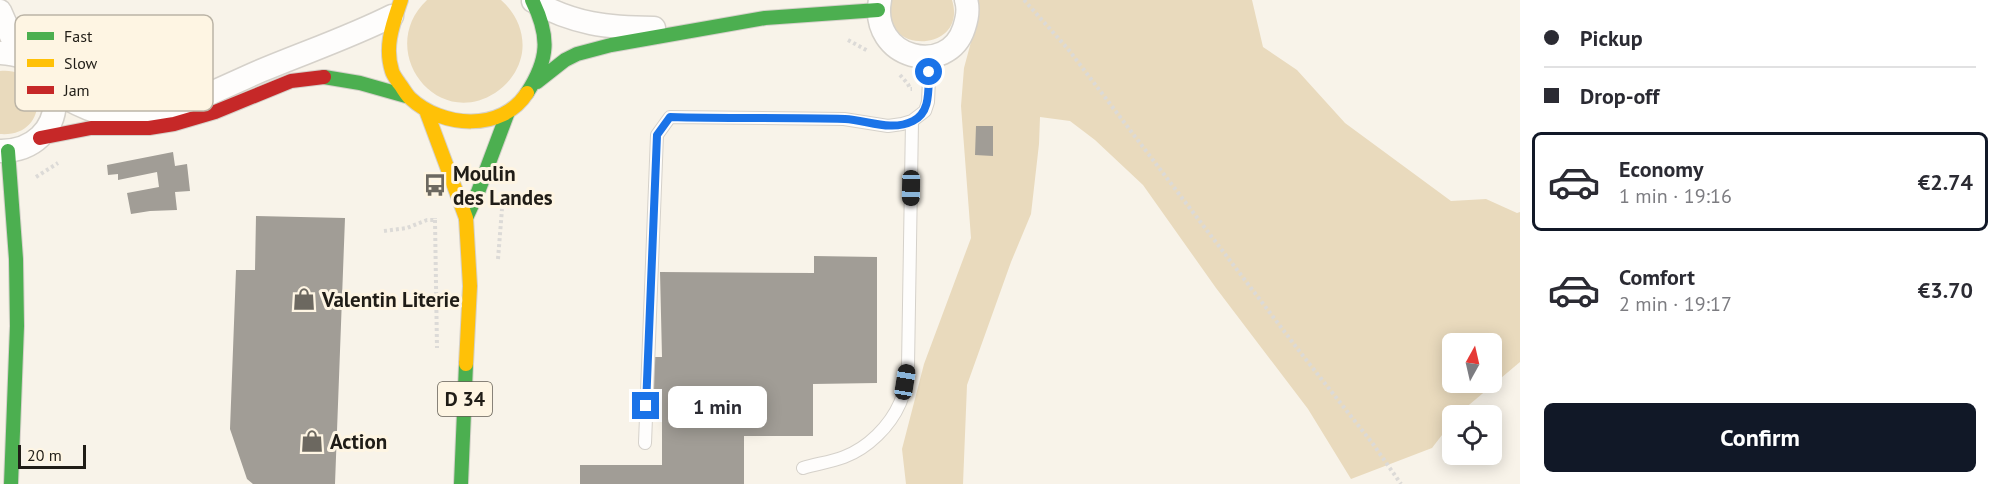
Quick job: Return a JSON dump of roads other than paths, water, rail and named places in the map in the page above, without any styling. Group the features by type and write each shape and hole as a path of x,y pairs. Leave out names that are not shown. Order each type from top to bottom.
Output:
{"street":[{"path":"532,0 566,18 608,25 646,28 718,25"},
{"path":"532,0 542,20 546,41 544,62 537,82"},
{"path":"397,8 387,36 388,58 395,78 406,96 427,113 447,121 468,124 488,120 508,112 524,99 537,82 555,66 577,54 611,45 718,25 879,5 882,30 893,46 917,57 930,56 944,52 963,32 967,19 966,0"},
{"path":"213,92 333,44 397,8"},
{"path":"0,11 10,54"},
{"path":"40,138 96,127 139,130 184,122 295,80 314,77 367,85 406,96"},
{"path":"11,484 17,326 16,259 4,151 28,146 40,138 50,124 54,111"},
{"path":"93,111 118,116 149,117 167,111"},
{"name":"D 34","path":"466,218 508,112"},
{"name":"D 34","path":"427,113 466,218 470,286 461,484"}],"lane":[{"path":"645,443 657,135 670,117 844,119 888,126 912,121 925,111 928,102 930,56"},
{"path":"803,468 845,457 864,446 893,417 901,401 908,366 912,121"}],"place":[{"name":"Moulin des Landes","path":"435,185"},
{"name":"Valentin Literie","path":"304,299"},
{"name":"Action","path":"312,441"}]}
